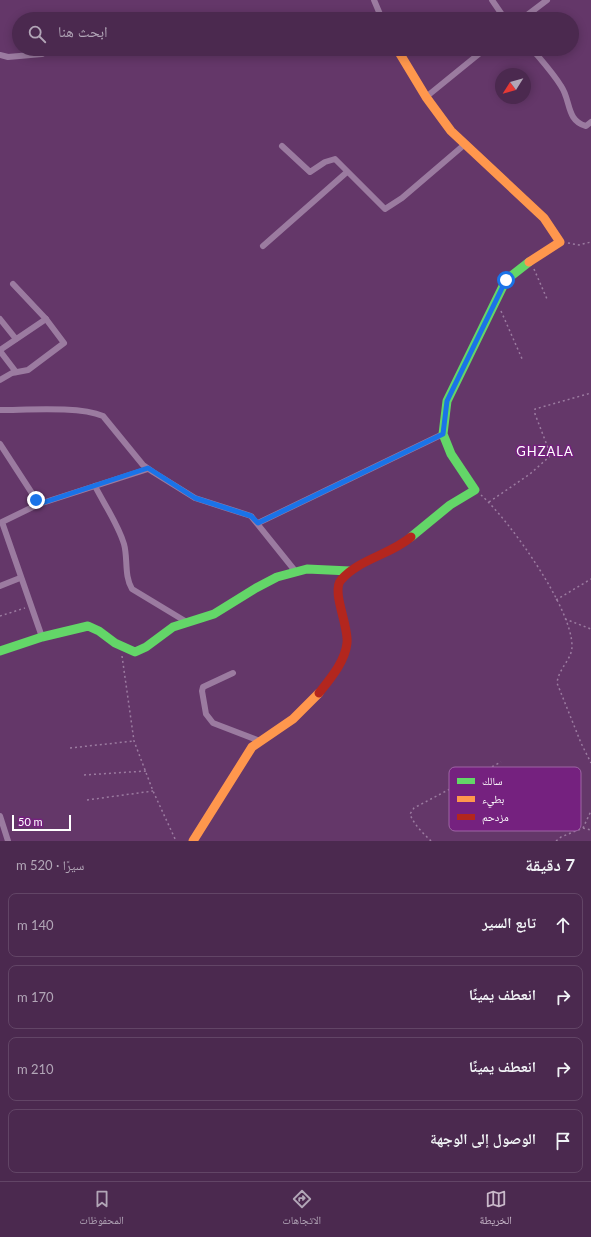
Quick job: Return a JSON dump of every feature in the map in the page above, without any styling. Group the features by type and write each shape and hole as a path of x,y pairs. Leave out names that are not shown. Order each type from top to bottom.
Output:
{"street":[{"path":"374,0 379,12"},
{"path":"492,0 500,12"},
{"path":"531,12 547,0"},
{"path":"0,55 8,57 19,56"},
{"path":"193,841 241,761 252,747 294,719 304,710 325,685 343,658 347,643 337,588 340,581 350,571 402,545 450,505 475,490 451,454 443,434 447,401 506,280 560,242 544,218 464,144 426,97 401,56"},
{"path":"426,97 476,56"},
{"path":"538,56 562,87 569,110 574,120 586,126 591,122"},
{"path":"282,146 310,172 331,159 335,159 384,209 402,198 464,144"},
{"path":"263,246 347,172"},
{"path":"0,380 16,372 28,370 64,343 46,319 13,284"},
{"path":"0,319 16,339"},
{"path":"16,372 0,351 46,319"},
{"path":"0,410 48,409 95,413 103,416 128,448 148,468 195,498 251,516 296,572"},
{"path":"258,523 443,434"},
{"path":"0,444 39,504"},
{"path":"42,637 20,578 2,522 39,504 148,468"},
{"path":"95,486 124,543 128,583 132,589 185,621"},
{"path":"0,651 42,637 88,626 99,631 121,646 135,652 144,650 172,628 185,621 212,614 251,591 285,574 296,572 350,571"},
{"path":"0,586 20,578"},
{"path":"233,673 203,687 202,691 206,714 213,723 260,741"},
{"path":"0,816 8,841"}],"path":[{"path":"560,242 579,245 591,242"},
{"path":"531,262 546,298"},
{"path":"496,300 523,361"},
{"path":"489,502 530,474 549,457 550,453 535,414 536,409 591,392"},
{"path":"475,490 489,502 503,518 523,545 556,600 564,618 572,646 568,658 558,673 557,683 581,743 591,763"},
{"path":"556,600 591,579"},
{"path":"0,616 30,606"},
{"path":"564,618 591,629"},
{"path":"121,646 134,741 153,791 176,841"},
{"path":"70,748 134,741"},
{"path":"492,767 501,762"},
{"path":"84,775 146,771"},
{"path":"431,841 418,827 410,814 414,808 449,789"},
{"path":"87,800 153,791"},
{"path":"591,811 582,828 591,830"},
{"path":"556,841 561,837 575,831"}],"traffic: fast":[{"path":"411,537 450,505 475,490 451,454 443,434 447,401 506,280 529,262"},
{"path":"0,651 42,637 88,626 99,631 115,643 135,652 146,647 173,627 214,614 277,577 307,569 350,571"}],"traffic: slow":[{"path":"401,56 426,97 451,131 544,218 560,242 529,262"},
{"path":"193,841 252,747 293,719 319,693"}],"traffic: jam":[{"path":"319,693 336,670 346,650 347,636 339,600 338,585 348,573 357,567 394,548 411,537"}],"district":[{"name":"GHZALA","path":"545,451"}],"route":[{"path":"36,500 39,504 148,468 172,485 195,498 251,516 258,523 443,434 447,401 506,280"}]}
